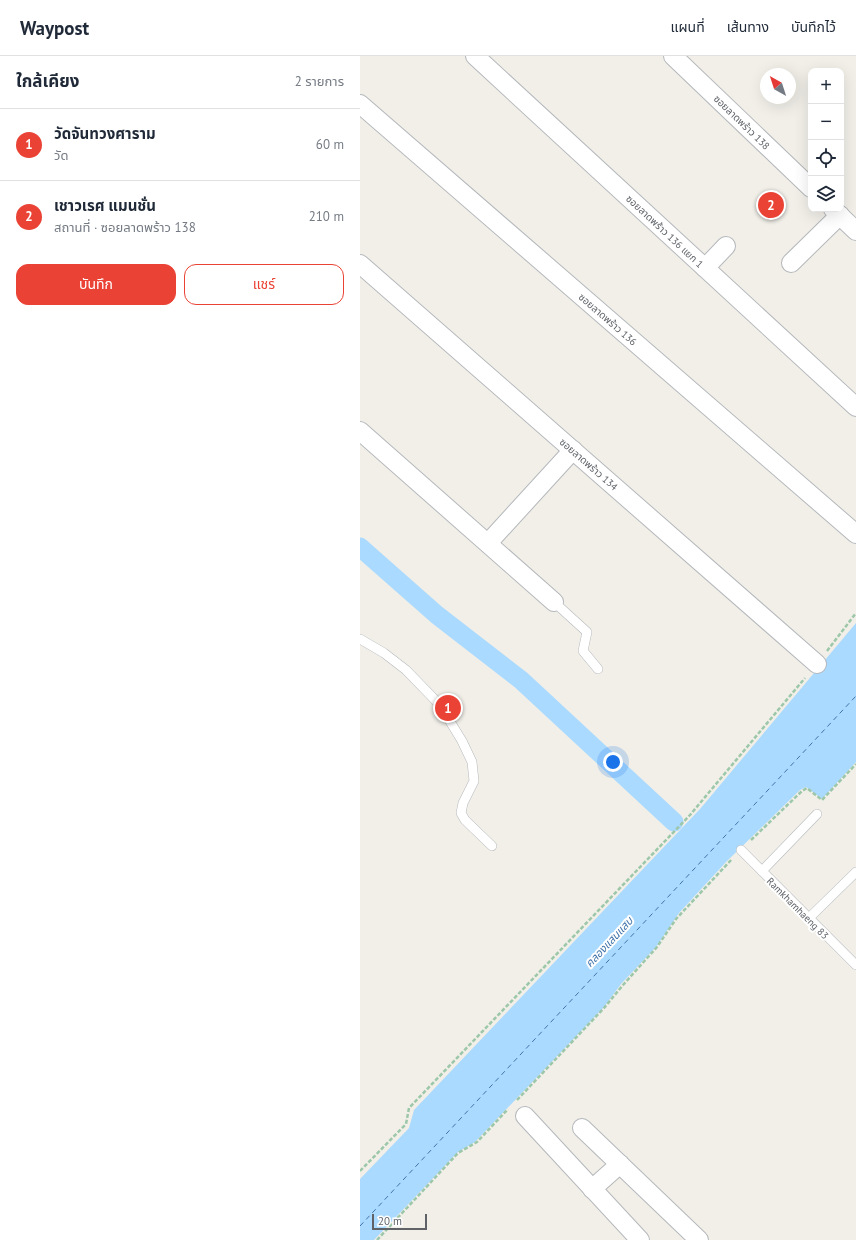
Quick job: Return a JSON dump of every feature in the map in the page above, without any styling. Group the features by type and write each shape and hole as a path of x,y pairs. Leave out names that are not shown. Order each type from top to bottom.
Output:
{"street":[{"name":"ซอยลาดพร้าว 136 แยก 1","path":"475,56 856,407"},
{"name":"ซอยลาดพร้าว 138","path":"673,56 808,185"},
{"name":"ซอยลาดพร้าว 136","path":"360,104 856,534"},
{"path":"791,263 836,212 856,231"},
{"path":"706,268 726,246"},
{"name":"ซอยลาดพร้าว 134","path":"360,264 817,664"},
{"path":"360,431 554,602"},
{"path":"488,543 573,450"},
{"path":"525,1116 640,1240"},
{"path":"582,1128 699,1240"},
{"path":"592,1190 620,1164"}],"lane":[{"path":"554,602 587,632 583,651 598,669"},
{"path":"360,639 384,653 406,670 440,705 462,741 472,762 474,781 463,803 461,813 465,820 492,846"},
{"path":"762,871 817,814"},
{"name":"Ramkhamhaeng 83","path":"740,850 855,961"},
{"path":"809,918 856,872"}],"path":[{"path":"360,1171 406,1124 409,1108 690,815 817,664 856,613"},
{"path":"377,1240 458,1153 476,1142 604,1008 657,947 676,918 740,850 802,791 807,788 822,800 856,764"}],"water":[{"name":"คลองแสนแสบ","path":"856,623 856,762 822,799 806,787 800,790 727,861 679,913 656,947 621,984 604,1007 475,1142 458,1152 374,1240 360,1240 360,1179 409,1128 414,1110 700,809"}],"waterway":[{"path":"360,547 437,615 521,680 674,822"}],"ferry route":[{"path":"360,1226 856,696"}],"place":[{"name":"เชาวเรศ แมนชั่น","path":"771,205"},
{"name":"วัดจันทวงศาราม","path":"448,708"}]}
